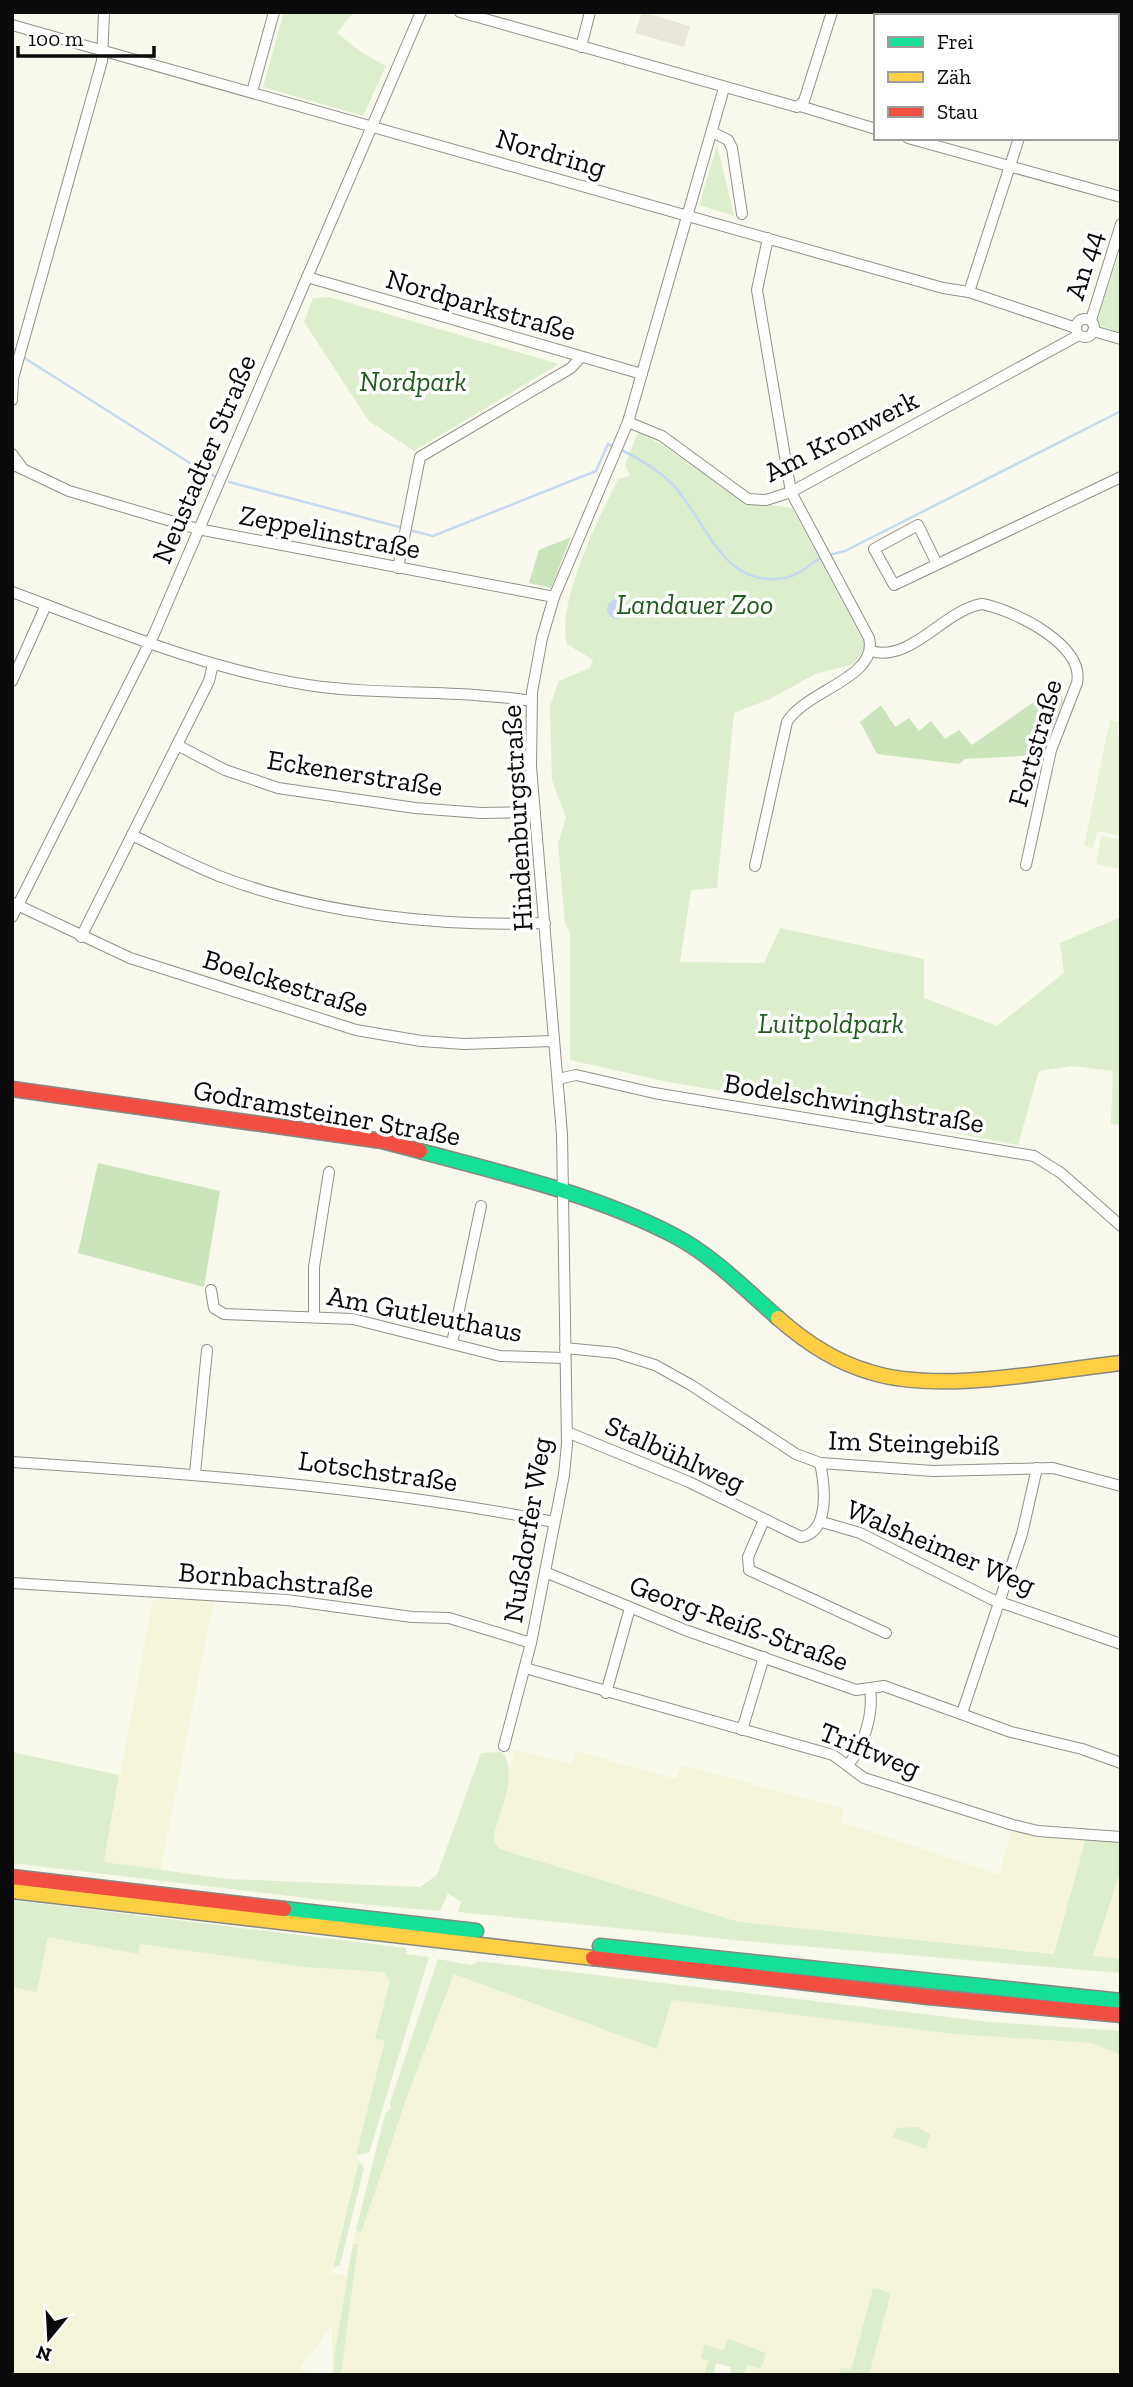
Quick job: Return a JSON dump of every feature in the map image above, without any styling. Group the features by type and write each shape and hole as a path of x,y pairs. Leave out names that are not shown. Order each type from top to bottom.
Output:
{"main road":[{"name":"Godramsteiner Straße","path":"12,1089 399,1144 488,1167 561,1191 628,1215 675,1236 726,1272 807,1343 869,1371 907,1379 946,1381 1121,1363"},
{"path":"12,1877 834,1972 1121,2001"},
{"path":"12,1891 950,1999 1121,2015"}],"street":[{"path":"12,400 12,381 104,51 104,12"},
{"path":"252,92 274,12"},
{"name":"Neustadter Straße","path":"12,917 15,904 150,643 421,12"},
{"path":"460,12 874,128"},
{"path":"581,47 590,12"},
{"path":"797,107 832,12"},
{"name":"Nordring","path":"12,25 955,292 969,292 1078,332"},
{"name":"Hindenburgstraße","path":"561,1191 558,1079 535,812 530,733 531,701 542,638 554,597 622,440 724,88"},
{"path":"712,132 727,141 732,148 742,214"},
{"path":"915,140 1121,197"},
{"path":"969,292 1019,140"},
{"name":"An 44","path":"1092,326 1121,224"},
{"path":"755,866 787,722 796,709 811,697 862,668 870,651 869,638 791,492 757,290 768,239"},
{"name":"Nordparkstraße","path":"307,277 642,374"},
{"path":"1078,332 1083,321 1121,339"},
{"name":"Am Kronwerk","path":"628,422 662,436 748,499 766,500 791,492 1078,332"},
{"path":"398,568 416,468 423,455 571,368 581,357"},
{"name":"Zeppelinstraße","path":"12,453 23,469"},
{"name":"Zeppelinstraße","path":"12,464 69,491 198,529 554,597"},
{"path":"936,562 918,525 874,549 894,585 936,562 1121,477"},
{"path":"12,592 213,664 331,688 531,701"},
{"name":"Fortstraße","path":"870,651 895,651 962,611 982,604 1017,615 1070,654 1079,673 1077,683 1051,750 1026,865"},
{"path":"12,681 46,605"},
{"path":"81,937 209,681 213,664"},
{"name":"Eckenerstraße","path":"177,745 225,770 278,788 415,808 481,813 535,812"},
{"path":"132,835 219,876 314,901 422,922 481,925 545,923"},
{"name":"Boelckestraße","path":"15,904 81,937 175,974 372,1034 464,1044 554,1041"},
{"name":"Bodelschwinghstraße","path":"558,1079 576,1075 654,1093 1034,1156 1061,1173 1121,1226"},
{"path":"314,1316 314,1267 329,1172"},
{"name":"Nußdorfer Weg","path":"504,1746 531,1643 566,1461 561,1191"},
{"path":"452,1343 481,1206"},
{"name":"Am Gutleuthaus","path":"211,1290 214,1308 224,1314 314,1316 366,1321 500,1356 565,1353"},
{"path":"195,1474 207,1350"},
{"name":"Im Steingebiß","path":"565,1353 616,1353 655,1366 691,1385 790,1450 820,1463 933,1471 1037,1468 1070,1471 1121,1486"},
{"name":"Stalbühlweg","path":"567,1432 689,1482 801,1537 813,1533 822,1522"},
{"name":"Lotschstraße","path":"12,1462 195,1474 382,1493 554,1522"},
{"path":"820,1463 823,1479 822,1522"},
{"path":"962,1713 1032,1500 1037,1468"},
{"name":"Stalbühlweg","path":"764,1520 750,1550 747,1564 749,1570 886,1633"},
{"name":"Walsheimer Weg","path":"822,1522 860,1533 951,1581 1000,1601 1121,1644"},
{"name":"Georg-Reiß-Straße","path":"545,1572 630,1608 856,1690 884,1686 1011,1732 1083,1749 1121,1763"},
{"name":"Bornbachstraße","path":"12,1583 287,1600 429,1619 449,1618 531,1643"},
{"path":"606,1693 630,1608"},
{"path":"742,1730 764,1657"},
{"name":"Triftweg","path":"525,1668 833,1755 849,1764 854,1773 864,1778 1013,1825 1038,1830 1121,1837"},
{"path":"849,1764 858,1751 872,1705 870,1689"}],"green space":[{"path":"284,12 353,13 337,33 361,52 386,66 363,116 263,87"},
{"path":"717,145 734,216 699,205"},
{"path":"1121,248 1121,333 1096,324"},
{"name":"Nordpark","path":"329,297 559,364 414,451 369,421 304,322 313,298"},
{"path":"638,432 664,446 746,502 792,508 866,646 854,664 815,674 772,698 734,713 717,888 691,890 680,962 764,963 780,928 924,959 924,998 997,1026 1064,973 1060,943 1121,917 1121,1125 1111,1124 1113,1071 1072,1066 1039,1071 1018,1145 869,1117 826,1106 810,1106 668,1082 570,1060 570,933 565,923 558,844 566,818 552,780 550,706 559,681 590,668 593,660 567,644 565,626 568,606 581,560 618,479 630,476 625,465"},
{"path":"571,537 551,588 529,583 539,550"},
{"path":"1058,685 1063,701 1041,755 965,759 959,764 877,754 860,722 881,705 895,727 909,718 919,731 931,721 945,739 959,730 972,745"},
{"path":"1110,720 1119,722 1117,735 1121,736 1121,836 1097,831 1093,848 1084,846"},
{"path":"1101,836 1121,840 1121,869 1096,864"},
{"path":"98,1163 220,1191 204,1287 78,1253"},
{"path":"153,1600 214,1600 160,1872 104,1862"},
{"path":"515,1750 571,1764 576,1751 676,1779 682,1765 844,1809 841,1822 999,1875 1013,1825 1087,1834 1054,1953 739,1922 500,1849 495,1844 494,1834"},
{"path":"12,1752 119,1775 104,1862 227,1879 420,1887 437,1875 481,1753 502,1752 507,1760 509,1780 494,1834 495,1843 500,1849 739,1922 1054,1954 1087,1834 1121,1837 1121,1869 1093,1956 1121,1959 1121,1973 754,1942 458,1912 461,1902 448,1893 440,1911 348,1903 12,1863"},
{"path":"1121,1869 1121,1959 1093,1957"},
{"path":"12,1900 406,1948 406,1954 429,1957 369,2153 356,2155 385,2040 375,2039 390,1981 384,1972 303,1967 140,1944 138,1954 48,1937 37,1992 12,1987"},
{"path":"48,1936 138,1954 139,1944 303,1967 384,1972 390,1981 375,2038 385,2040 356,2155 359,2161 331,2273 346,2276 356,2230 361,2232 406,2099 454,1974 657,2048 672,2000 954,2034 1092,2043 1121,2055 1121,2375 869,2375 891,2294 873,2288 851,2372 841,2369 839,2375 744,2375 748,2365 705,2344 708,2360 705,2373 711,2375 332,2375 332,2326 299,2369 326,2375 12,2375 12,1987 37,1992"},
{"path":"438,1959 471,1965 478,1961 990,2022 1121,2031 1121,2055 1092,2043 954,2034 672,2000 657,2049 454,1974 406,2099 361,2233 356,2230 385,2114 391,2109 390,2103"},
{"path":"918,2127 930,2135 926,2149 893,2137 897,2128"},
{"path":"359,2161 364,2168 340,2265 333,2268"},
{"path":"358,2244 341,2375 334,2375 335,2352 353,2245"},
{"path":"873,2288 891,2293 869,2375 839,2375 841,2368 851,2371"},
{"path":"728,2339 766,2353 761,2369 748,2365 744,2375 730,2375 731,2367 716,2363 713,2375 705,2373 708,2360 701,2358 705,2344 723,2351"}],"shaded area":[{"path":"642,12 690,26 684,47 635,33"}],"water":[{"path":"613,599 621,599 627,609 621,619 613,619 607,613 607,605"}],"waterway":[{"path":"12,348 18,353"},
{"path":"23,357 204,472 217,477"},
{"path":"829,555 845,551 1121,411"},
{"path":"409,530 433,536 596,471 608,444 642,461 672,484 718,549 745,573 763,579 785,578 823,557"},
{"path":"229,482 403,528"}],"traffic: fast":[{"path":"420,1151 581,1196 643,1221 701,1252 778,1318"},
{"path":"284,1909 476,1931"},
{"path":"600,1946 1121,2001"}],"traffic: slow":[{"path":"778,1318 809,1343 832,1357 857,1368 898,1378 928,1381 994,1379 1121,1363"},
{"path":"12,1891 593,1958"}],"traffic: jam":[{"path":"12,1089 382,1141 420,1151"},
{"path":"12,1877 284,1909"},
{"path":"593,1958 928,1997 1121,2015"}],"park label":[{"name":"Landauer Zoo","path":"695,604"},
{"name":"Luitpoldpark","path":"831,1023"}]}
